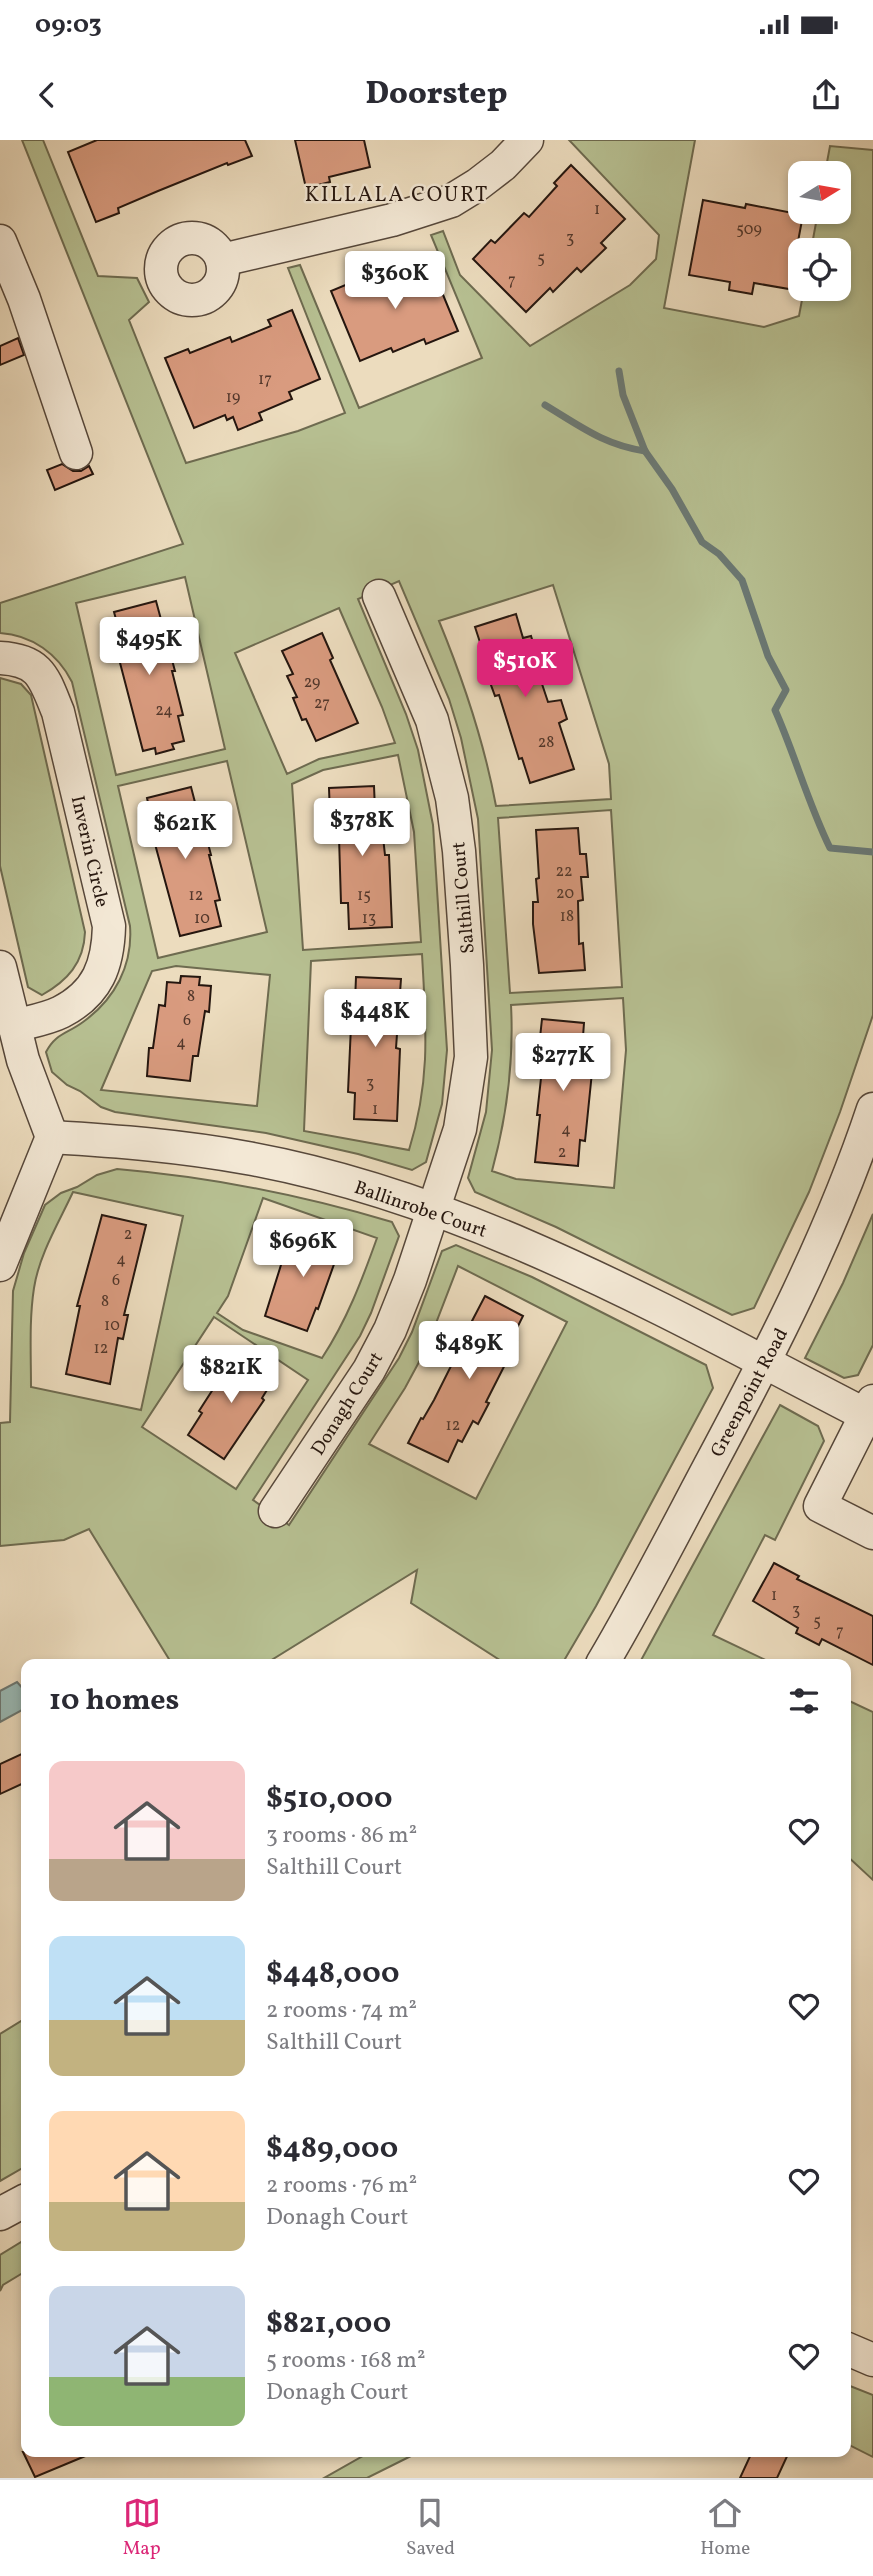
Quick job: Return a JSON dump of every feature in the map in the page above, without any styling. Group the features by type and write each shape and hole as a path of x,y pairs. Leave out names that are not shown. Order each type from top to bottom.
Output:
{"street":[{"path":"222,260 392,220 450,201 503,165 527,140"},
{"path":"0,241 24,299 76,453"},
{"name":"Salthill Court","path":"379,596 432,720 452,798 459,850 471,1057 460,1129 434,1210"},
{"name":"Inverin Circle","path":"0,658 21,659 37,669 48,686 58,712 108,926 108,952 98,977 83,997 60,1013 14,1026"},
{"path":"0,967 33,1090 52,1137 0,1265"},
{"name":"Greenpoint Road","path":"605,1659 764,1363 830,1223 873,1109"},
{"name":"Ballinrobe Court","path":"52,1137 119,1141 248,1158 369,1189 434,1210 502,1235 570,1265 764,1363 869,1408"},
{"name":"Donagh Court","path":"275,1511 369,1370 390,1330 434,1210"},
{"path":"869,1408 820,1506 873,1534"},
{"path":"0,2214 21,2203"},
{"path":"851,2351 873,2360"}],"green space":[{"path":"22,140 43,140 98,276 137,278 149,302 129,320 186,463 298,431 345,413 288,268 300,265 359,408 482,358 431,235 443,231 460,275 530,346 630,285 656,259 659,235 569,140 695,140 664,308 764,327 799,316 802,301 851,301 851,238 813,238 816,224 851,224 851,161 827,161 830,146 873,150 873,1015 809,1192 754,1308 732,1315 556,1227 475,1192 468,1178 486,1112 492,1050 478,819 461,738 449,699 399,581 358,599 406,714 418,750 433,825 447,1050 442,1104 426,1162 412,1170 358,1154 266,1133 115,1112 101,1107 52,1072 46,1052 50,1046 58,1037 94,1013 120,980 128,954 130,926 72,682 59,663 43,648 23,638 0,633 0,603 183,544","holes":["185,577 225,749 116,775 76,603","553,585 609,764 611,799 496,806 465,689 439,621","339,608 395,743 319,759 287,774 235,653","398,755 414,832 421,942 303,950 292,784 323,770","227,761 267,932 158,958 118,786","611,810 622,987 510,993 498,818","422,954 424,1076 409,1150 304,1131 311,961","176,966 270,975 257,1106 101,1090 152,971","623,998 626,1050 614,1188 516,1179 492,1171 502,1130 510,1069 511,1005"]},
{"path":"0,678 21,684 31,695 85,932 78,962 59,984 42,995 28,987 0,866"},
{"path":"117,1169 152,1172 290,1195 392,1222 399,1236 360,1336 253,1500 289,1525 399,1358 412,1332 442,1251 456,1245 532,1277 706,1365 713,1388 565,1659 498,1659 411,1603 417,1570 273,1659 169,1659 89,1529 64,1540 0,1546 0,1423 10,1422 13,1291 24,1253 45,1205 61,1193 97,1175","holes":["73,1192 183,1216 141,1410 31,1387 34,1288 45,1251","263,1198 377,1238 360,1284 322,1358 243,1330 217,1313 228,1296","458,1266 567,1322 476,1499 369,1444 426,1349","214,1317 308,1380 236,1489 142,1427"]},
{"path":"873,1214 873,1345 858,1375 844,1378 805,1358 843,1283"},
{"path":"780,1405 818,1426 824,1441 775,1540 765,1535 713,1635 763,1659 642,1659"},
{"path":"851,1702 873,1712 873,1880 851,1860"},
{"path":"21,2021 21,2169 0,2181 0,2034"},
{"path":"21,2242 21,2274 3,2285 0,2291 0,2255"},
{"path":"851,2386 873,2395 873,2457 851,2446"},
{"path":"361,2457 409,2457 367,2478 324,2478"}],"water":[{"path":"17,1682 21,1686 21,1711 0,1722 0,1691"}],"building":[{"path":"97,140 245,140 252,156 228,165 227,163 158,191 118,208 119,213 96,222 68,152"},
{"path":"295,140 364,140 370,167 329,177 330,182 306,188"},
{"path":"571,165 625,219 601,243 606,248 581,272 577,268 553,292 550,288 526,312 473,259 491,240 495,243 524,213 529,217 557,186 554,183"},
{"path":"703,200 745,208 746,204 788,212 788,224 801,224 799,238 788,238 788,289 754,283 752,294 729,290 730,282 689,275"},
{"path":"429,261 458,331 426,344 424,339 393,352 391,348 360,361 331,291 355,281 357,285 387,272 389,277"},
{"path":"292,310 320,379 289,392 292,399 259,413 262,420 238,430 233,417 227,420 225,415 194,428 165,358 188,349 190,353 230,337 232,342 271,326 268,320"},
{"path":"18,338 24,355 0,365 0,346"},
{"path":"62,464 73,471 81,471 89,466 93,474 55,490 47,470"},
{"path":"156,601 175,671 172,671 183,715 178,716 184,741 172,744 174,749 156,754 155,748 143,751 113,636 120,634 114,612"},
{"path":"516,614 523,638 531,636 538,659 534,660 548,702 561,700 567,719 559,723 574,769 530,783 522,758 519,759 499,695 495,696 487,674 490,673 475,627"},
{"path":"322,633 333,658 330,660 358,723 316,741 306,719 302,720 293,698 297,697 287,676 293,674 282,651"},
{"path":"374,786 375,810 380,810 385,855 389,855 392,927 349,929 348,903 341,903 339,837 335,814 330,815 329,788"},
{"path":"191,787 211,855 220,900 215,901 221,926 180,936 149,822 152,821 147,798"},
{"path":"578,828 580,854 586,854 588,877 581,877 583,900 578,901 579,944 583,943 585,970 539,973 533,924 533,902 538,902 536,879 539,878 536,830"},
{"path":"181,976 200,977 199,985 211,986 209,1012 205,1011 198,1056 193,1056 190,1081 147,1076 149,1048 153,1048 159,1005 165,1006 167,982 180,983"},
{"path":"356,977 401,979 396,1048 400,1049 397,1121 354,1119 355,1093 348,1092 351,1026 348,1025 349,1002 355,1002"},
{"path":"542,1019 584,1023 582,1050 587,1050 585,1072 592,1072 585,1141 580,1140 578,1166 535,1162 540,1115 537,1115 542,1069 542,1048 539,1047"},
{"path":"102,1215 146,1225 124,1315 128,1315 123,1339 118,1338 110,1384 66,1374 80,1306 77,1306"},
{"path":"301,1227 342,1242 318,1309 316,1308 307,1331 265,1316 286,1249 292,1251"},
{"path":"485,1296 523,1316 512,1338 517,1341 486,1402 489,1403 478,1424 473,1421 462,1442 458,1440 448,1462 408,1443 454,1360 456,1361"},
{"path":"237,1352 275,1377 262,1398 264,1400 224,1459 188,1435 202,1413 199,1411"},
{"path":"774,1563 799,1576 797,1579 873,1616 873,1665 822,1639 819,1645 796,1633 798,1628 753,1601"},
{"path":"21,1754 21,1784 0,1794 0,1764"},
{"path":"25,2457 83,2457 35,2477"},
{"path":"750,2457 787,2457 777,2478 740,2478"}],"waterway":[{"path":"619,371 623,395 645,451 672,489 702,542 719,554 742,580 768,656 786,690 775,710 830,848 873,852"},
{"path":"545,405 605,439 645,451"}],"district":[{"name":"KILLALA COURT","path":"397,194"}]}
